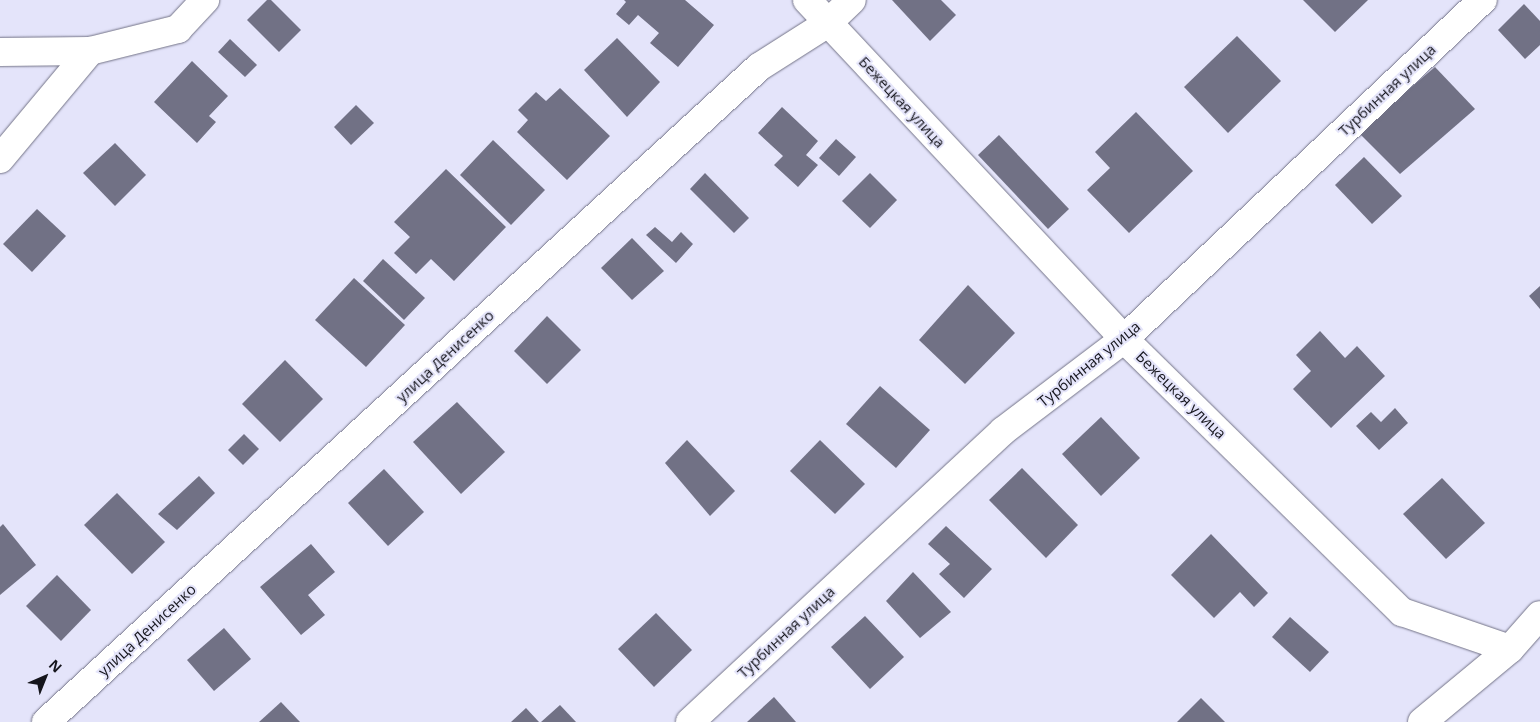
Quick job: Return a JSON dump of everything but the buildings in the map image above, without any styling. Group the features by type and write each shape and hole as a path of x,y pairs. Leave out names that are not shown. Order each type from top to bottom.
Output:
{"street":[{"path":"0,52 90,51 178,30 205,0"},
{"name":"Бежецкая улица","path":"807,0 1124,339 1402,612 1510,650"},
{"name":"улица Денисенко","path":"46,722 759,67 828,23 852,0"},
{"name":"Турбинная улица","path":"690,722 1003,431 1124,339 1483,0"},
{"path":"0,159 90,51"},
{"path":"1422,722 1510,650 1540,615"}]}
